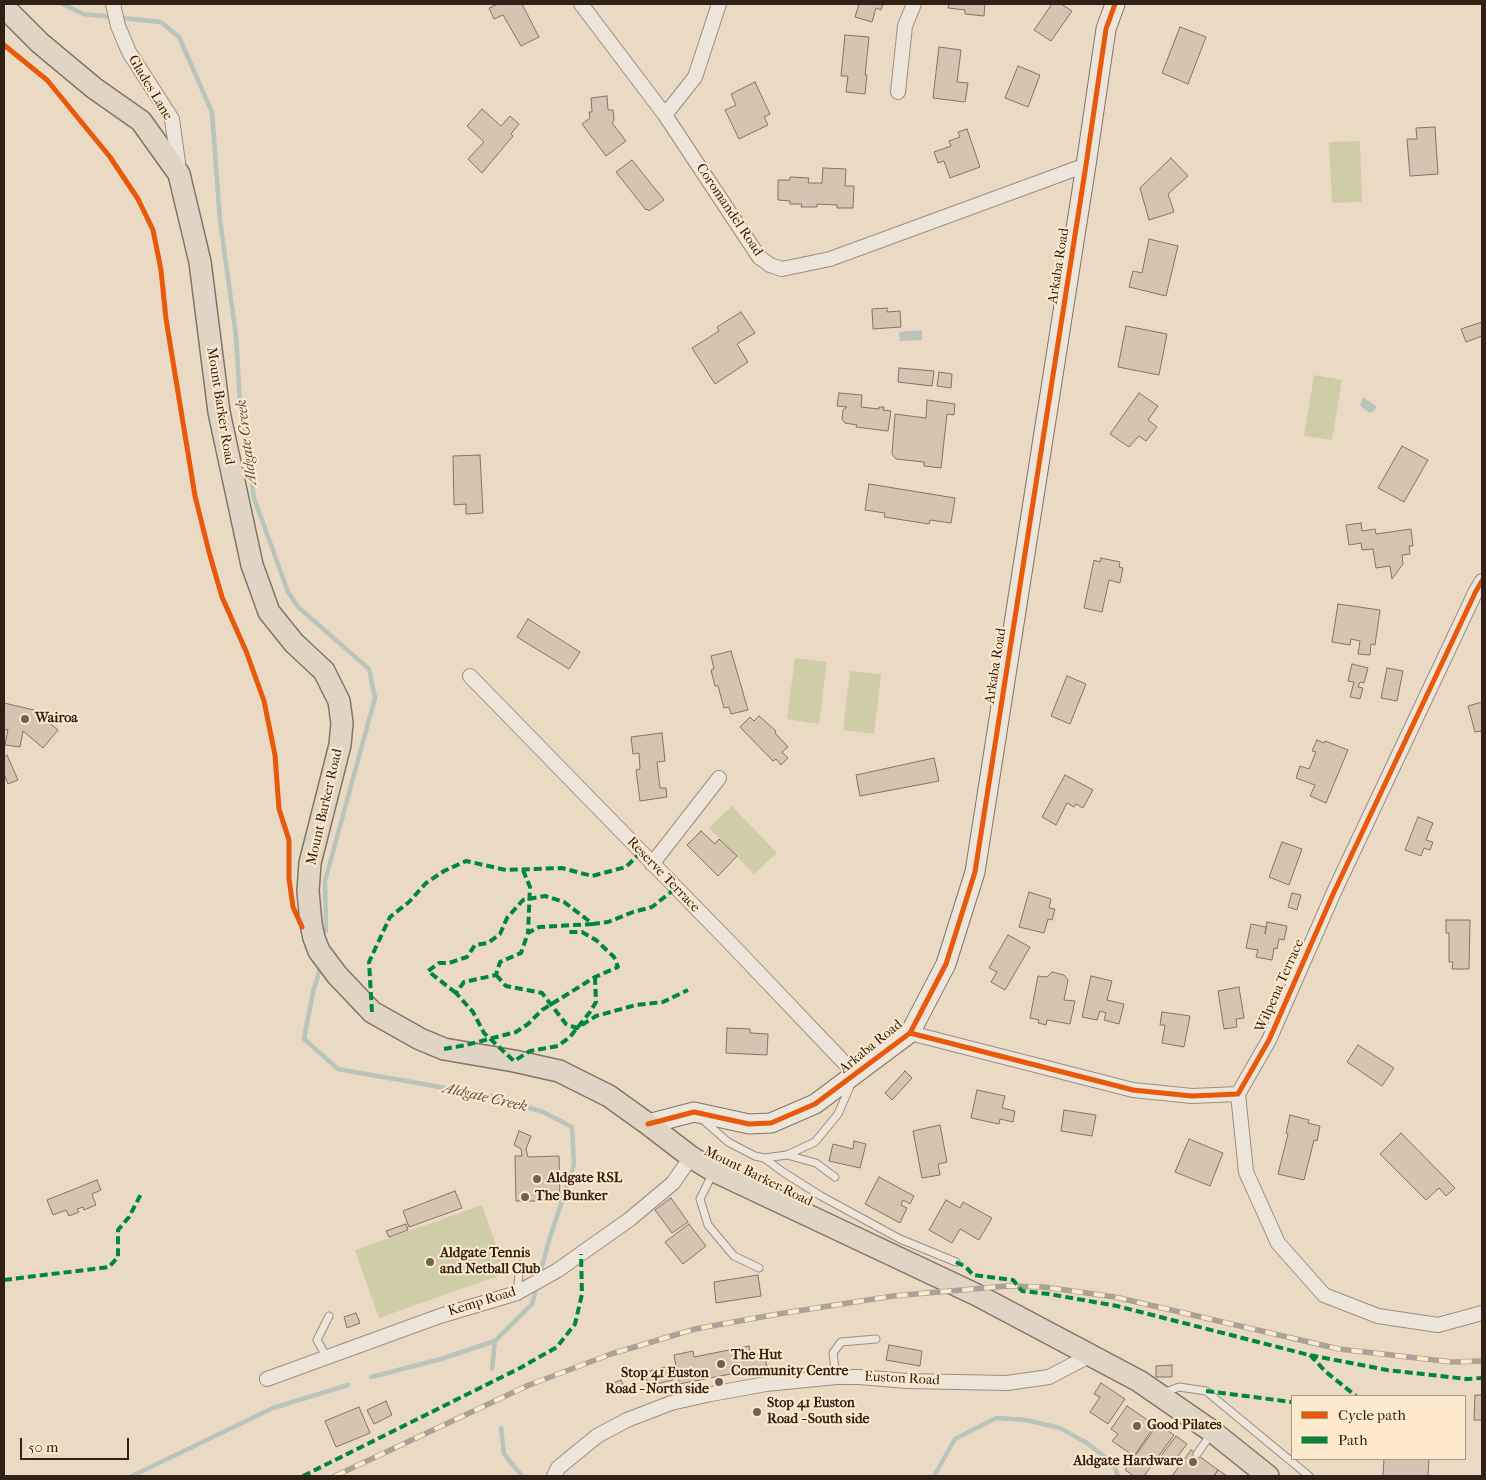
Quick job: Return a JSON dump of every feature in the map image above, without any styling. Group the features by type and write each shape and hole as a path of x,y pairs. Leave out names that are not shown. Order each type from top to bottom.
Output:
{"main road":[{"name":"Mount Barker Road","path":"4,7 48,50 94,88 141,121 179,174 200,262 218,412 252,565 269,612 294,643 324,671 339,701 342,722 340,745 310,863 308,891 314,938 319,951 337,975 372,1012 420,1039 444,1049 559,1071 609,1096 690,1157 714,1171 977,1295 1139,1380 1213,1432 1268,1476"}],"street":[{"name":"Coromandel Road","path":"581,4 665,115 759,257 770,265 782,269 830,259 1086,165"},
{"path":"665,115 696,77 719,4"},
{"path":"898,92 905,26 914,4"},
{"name":"Arkaba Road","path":"648,1124 694,1112 749,1124 771,1123 815,1104 910,1033 946,964 975,872 1106,29 1116,4"},
{"name":"Glades Lane","path":"114,6 118,26 128,52 172,119 179,174"},
{"name":"Wilpena Terrace","path":"1238,1094 1269,1040 1334,892 1476,590 1482,581"},
{"name":"Reserve Terrace","path":"470,676 855,1074"},
{"path":"652,864 719,778"},
{"path":"910,1033 1133,1090 1192,1096 1238,1094 1246,1172 1278,1243 1324,1295 1378,1316 1438,1325 1482,1313"},
{"name":"Kemp Road","path":"267,1379 440,1316 517,1293 558,1270 630,1219 673,1183 690,1157"},
{"name":"Euston Road","path":"556,1472 597,1436 627,1420 671,1403 766,1384 836,1377 907,1381 1007,1383 1049,1377 1091,1355"}],"lane":[{"path":"694,1112 728,1142 755,1156 764,1158 787,1155 815,1142 838,1114 855,1074"},
{"path":"787,1155 816,1163 835,1176"},
{"path":"764,1158 830,1201 900,1239 956,1262"},
{"path":"714,1171 700,1199 708,1225 734,1256 759,1268"},
{"path":"517,1293 520,1265"},
{"path":"326,1356 317,1340 329,1316"},
{"path":"836,1377 833,1353 841,1342 876,1339"},
{"path":"1160,1394 1179,1387 1206,1391 1308,1476"},
{"path":"1197,1454 1213,1432"}],"shaded area":[{"path":"1360,141 1362,202 1332,203 1329,142"},
{"path":"922,330 922,340 900,341 899,332"},
{"path":"1314,375 1342,380 1332,440 1304,436"},
{"path":"1363,397 1377,407 1374,411 1370,413 1360,406"},
{"path":"795,658 827,662 819,724 787,719"},
{"path":"850,671 881,674 874,734 843,730"},
{"path":"732,806 777,853 754,874 709,828"},
{"name":"Aldgate Tennis and Netball Club","path":"482,1205 506,1273 379,1318 355,1250"}],"building":[{"path":"498,4 522,4 539,37 521,46 503,15 494,19 489,8"},
{"path":"859,4 883,4 881,10 876,8 872,22 855,17"},
{"path":"949,4 985,4 984,16 965,14 965,10 948,8"},
{"path":"1052,4 1061,4 1072,11 1051,41 1034,30"},
{"path":"1180,27 1206,37 1188,84 1162,73"},
{"path":"845,35 869,37 865,94 846,92 848,76 841,76"},
{"path":"939,47 961,50 957,82 968,83 965,102 933,98"},
{"path":"1018,66 1040,75 1028,107 1005,98"},
{"path":"755,82 770,114 764,117 768,125 739,139 725,110 736,105 731,94"},
{"path":"607,96 608,110 613,110 614,120 612,123 626,141 606,156 582,124 590,118 589,112 592,112 591,98"},
{"path":"482,109 501,126 510,116 519,124 511,134 513,136 482,173 468,159 484,142 467,126"},
{"path":"1435,127 1438,174 1410,176 1407,139 1417,139 1416,128"},
{"path":"967,129 980,167 950,178 944,161 938,163 934,152 951,146 949,141 960,137 958,132"},
{"path":"1171,158 1188,176 1168,194 1174,212 1149,220 1140,188"},
{"path":"632,160 664,200 649,211 646,210 616,172"},
{"path":"823,168 846,169 845,186 854,186 853,208 837,208 837,205 817,204 817,207 801,207 802,204 790,204 790,201 778,200 778,180 790,180 790,177 809,178 808,183 822,183"},
{"path":"1149,239 1178,246 1166,296 1129,287 1133,271 1142,273"},
{"path":"887,308 887,312 900,311 901,327 873,329 872,309"},
{"path":"741,312 755,333 737,344 748,362 715,384 692,348 719,331 717,327"},
{"path":"1482,322 1482,336 1466,342 1461,329"},
{"path":"1126,326 1167,334 1159,375 1118,367"},
{"path":"899,368 934,371 932,386 898,382"},
{"path":"939,372 952,374 951,388 937,386"},
{"path":"839,393 862,395 861,407 879,409 879,407 884,407 883,410 891,411 888,431 856,427 857,425 845,423 842,419 843,410 847,407 837,406"},
{"path":"1139,393 1158,406 1148,420 1157,427 1146,441 1139,436 1129,447 1110,434"},
{"path":"927,400 955,404 954,415 947,414 941,468 924,466 924,462 896,459 892,454 895,414 926,418"},
{"path":"1402,446 1428,460 1404,502 1378,488"},
{"path":"480,455 483,513 466,514 466,504 454,505 453,456"},
{"path":"869,484 955,498 951,523 930,520 929,524 884,517 885,513 865,510"},
{"path":"1361,523 1362,531 1375,529 1376,534 1411,529 1413,546 1409,546 1410,554 1402,555 1403,564 1392,579 1390,566 1376,568 1373,549 1362,550 1361,543 1349,545 1346,525"},
{"path":"1101,558 1120,562 1119,567 1123,568 1120,583 1109,580 1102,612 1084,608 1094,560 1100,562"},
{"path":"1338,604 1380,610 1375,645 1371,644 1370,655 1358,654 1360,641 1351,639 1350,645 1332,642"},
{"path":"528,619 580,652 569,669 517,637"},
{"path":"731,651 748,710 731,714 729,707 724,708 718,686 715,686 711,670 714,669 711,656"},
{"path":"1352,664 1368,668 1364,683 1360,682 1358,687 1363,688 1360,699 1350,697 1354,682 1348,681"},
{"path":"1387,668 1403,671 1397,701 1381,698"},
{"path":"1067,676 1086,684 1070,724 1051,716"},
{"path":"1482,702 1482,737 1481,731 1475,732 1468,706"},
{"name":"Wairoa","path":"4,703 34,710 58,730 43,748 23,731 20,747 5,745 8,729 4,731"},
{"path":"759,716 776,731 775,733 788,747 782,752 788,758 781,765 776,759 773,761 740,727 750,717 754,721"},
{"path":"662,733 665,761 657,762 660,788 666,788 667,797 640,801 636,770 640,769 639,753 633,754 631,737"},
{"path":"1317,740 1324,743 1325,741 1348,750 1326,803 1310,796 1315,785 1296,778 1300,766 1309,769 1316,752 1312,751"},
{"path":"7,755 18,780 8,784 4,774 4,757"},
{"path":"934,758 939,781 860,796 856,775"},
{"path":"1065,775 1093,790 1083,808 1076,804 1074,807 1067,803 1056,825 1042,817"},
{"path":"1418,817 1433,823 1426,840 1433,842 1430,850 1424,848 1421,856 1405,850"},
{"path":"701,831 715,844 719,839 737,856 718,876 687,845"},
{"path":"1282,842 1302,849 1289,885 1269,877"},
{"path":"1029,892 1051,899 1049,908 1055,909 1052,920 1048,919 1044,933 1019,927"},
{"path":"1292,893 1301,895 1297,910 1288,907"},
{"path":"1446,920 1470,920 1469,969 1452,969 1453,962 1449,962 1449,933 1446,933"},
{"path":"1267,922 1287,926 1284,940 1279,939 1277,949 1274,948 1272,960 1256,957 1258,950 1246,948 1251,924 1266,927 1265,934"},
{"path":"1008,935 1030,947 1005,990 991,982 997,972 989,968"},
{"path":"1052,972 1064,975 1068,980 1064,1000 1075,1001 1070,1024 1047,1020 1046,1025 1038,1023 1039,1020 1030,1018 1038,976 1047,977"},
{"path":"1091,976 1112,981 1107,1000 1124,1004 1119,1024 1104,1020 1106,1013 1100,1011 1097,1020 1082,1017"},
{"path":"1239,987 1244,1018 1236,1019 1237,1027 1224,1029 1218,991"},
{"path":"1162,1012 1190,1016 1184,1047 1162,1043 1165,1025 1160,1025"},
{"path":"727,1028 750,1029 750,1033 768,1034 767,1055 726,1053"},
{"path":"1358,1045 1394,1068 1382,1086 1347,1062"},
{"path":"905,1071 912,1078 892,1100 885,1093"},
{"path":"977,1090 1005,1096 1002,1108 1015,1111 1013,1122 1000,1119 999,1124 971,1118"},
{"path":"1064,1110 1096,1115 1092,1136 1061,1131"},
{"path":"1290,1115 1309,1120 1308,1123 1320,1126 1317,1141 1314,1140 1304,1180 1278,1174 1288,1134 1286,1133"},
{"path":"940,1125 947,1162 938,1164 940,1175 922,1178 913,1131"},
{"name":"Aldgate RSL","path":"519,1131 531,1136 526,1149 528,1157 559,1156 560,1201 516,1201 515,1156 522,1156 521,1149 514,1145"},
{"path":"1401,1133 1455,1188 1446,1196 1439,1188 1426,1200 1380,1154"},
{"path":"1189,1139 1223,1153 1210,1186 1175,1172"},
{"path":"854,1141 866,1144 860,1168 829,1161 833,1144 853,1149"},
{"path":"879,1177 914,1196 910,1204 903,1200 901,1205 907,1208 900,1223 865,1204"},
{"path":"97,1180 101,1190 92,1194 96,1205 84,1210 83,1207 77,1209 79,1212 69,1216 66,1210 53,1215 47,1200"},
{"path":"455,1191 462,1208 409,1227 403,1211"},
{"path":"671,1198 688,1222 672,1233 655,1210"},
{"path":"946,1200 960,1208 963,1202 992,1218 979,1240 960,1229 952,1243 929,1230"},
{"path":"406,1224 408,1230 389,1237 386,1231"},
{"path":"689,1224 706,1246 683,1264 665,1242"},
{"path":"758,1275 761,1296 716,1303 714,1282"},
{"path":"356,1313 360,1323 347,1328 344,1317"},
{"path":"889,1345 922,1351 920,1366 886,1360"},
{"path":"749,1346 751,1356 764,1353 767,1367 679,1384 674,1355 693,1351 694,1357"},
{"path":"1172,1365 1172,1377 1156,1377 1156,1366"},
{"path":"670,1366 673,1380 648,1386 645,1372"},
{"path":"621,1380 626,1390 615,1395 610,1384"},
{"path":"1101,1383 1125,1399 1108,1424 1090,1412 1100,1397 1094,1394"},
{"path":"1475,1395 1482,1395 1482,1420 1474,1420"},
{"path":"386,1401 392,1415 374,1424 367,1410"},
{"path":"1127,1406 1155,1425 1134,1456 1112,1441 1118,1434 1111,1429"},
{"path":"359,1407 370,1433 336,1447 325,1421"},
{"path":"1158,1424 1174,1435 1144,1476 1134,1476 1125,1470"},
{"path":"1176,1436 1187,1444 1171,1465 1161,1456"},
{"path":"1191,1450 1218,1470 1214,1476 1172,1476"},
{"path":"1384,1460 1429,1460 1428,1476 1383,1476"},
{"path":"1218,1470 1227,1476 1214,1476"}],"waterway":[{"name":"Aldgate Creek","path":"63,4 83,14 161,22 179,37 212,112 220,220 236,336 240,402 254,498 288,592 298,607 369,669 375,698 325,881 326,931"},
{"name":"Aldgate Creek","path":"320,969 313,992 304,1039 338,1069 491,1096 543,1112 572,1127 574,1165 539,1277"},
{"name":"Aldgate Creek","path":"492,1369 495,1341 532,1304 537,1286"},
{"path":"371,1377 441,1359 495,1341"},
{"path":"132,1476 273,1408 348,1385"},
{"name":"Aldgate Creek","path":"934,1476 955,1439 996,1418 1026,1420 1060,1428 1087,1443 1113,1463 1118,1476"},
{"name":"Aldgate Creek","path":"501,1428 504,1454 522,1476"}],"railway":[{"path":"335,1476 529,1385 611,1354 695,1329 893,1296 1007,1286 1044,1287 1115,1297 1339,1349 1452,1362 1482,1361"}],"marked path":[{"path":"372,1012 369,962 390,917 409,902 426,883 444,871 466,861 506,870 562,868 592,876 626,867 641,852"},
{"path":"523,870 530,887 528,933"},
{"path":"456,993 428,971 439,963 449,963 467,957 475,945 488,943 500,934 507,918 523,900 545,896 564,902 593,924 608,922 652,907 676,888"},
{"path":"593,924 539,927 528,933 521,953 500,962 496,975 464,982 456,993 473,1012 484,1033 514,1061 530,1051 558,1046 570,1037 596,1002 595,977"},
{"path":"444,1049 516,1032 528,1024 542,1010 595,977 618,967 614,957 596,940 582,932 569,932 567,930"},
{"path":"496,975 506,986 542,993 566,1024 577,1028 596,1016 636,1005 663,1002 688,990"},
{"path":"4,1280 109,1267 118,1257 118,1230 129,1217 142,1192"},
{"path":"303,1476 520,1368 557,1347 575,1324 582,1294 581,1254"},
{"path":"956,1262 966,1267 973,1275 1013,1280 1022,1291 1117,1306 1309,1355 1387,1370 1467,1379 1482,1378"},
{"path":"1310,1355 1326,1372 1355,1395"},
{"path":"1206,1391 1291,1402"}],"cycle path":[{"path":"648,1124 694,1112 749,1124 771,1123 815,1104 910,1033 946,964 975,872 1106,29 1115,4"},
{"path":"4,45 47,80 110,157 138,199 153,230 161,270 166,319 195,496 222,597 246,651 264,701 275,755 279,809 289,840 289,879 293,907 302,927"},
{"path":"910,1033 1133,1090 1192,1096 1238,1094 1269,1040 1334,892 1482,581"}],"place":[{"name":"Wairoa","path":"25,719"},
{"name":"Aldgate RSL","path":"537,1179"},
{"name":"The Bunker","path":"525,1197"},
{"name":"Aldgate Tennis and Netball Club","path":"430,1262"},
{"name":"The Hut Community Centre","path":"721,1364"},
{"name":"Stop 41 Euston Road - North side","path":"719,1382"},
{"name":"Stop 41 Euston Road - South side","path":"757,1412"},
{"name":"Good Pilates","path":"1137,1426"},
{"name":"Aldgate Hardware","path":"1193,1462"}]}
